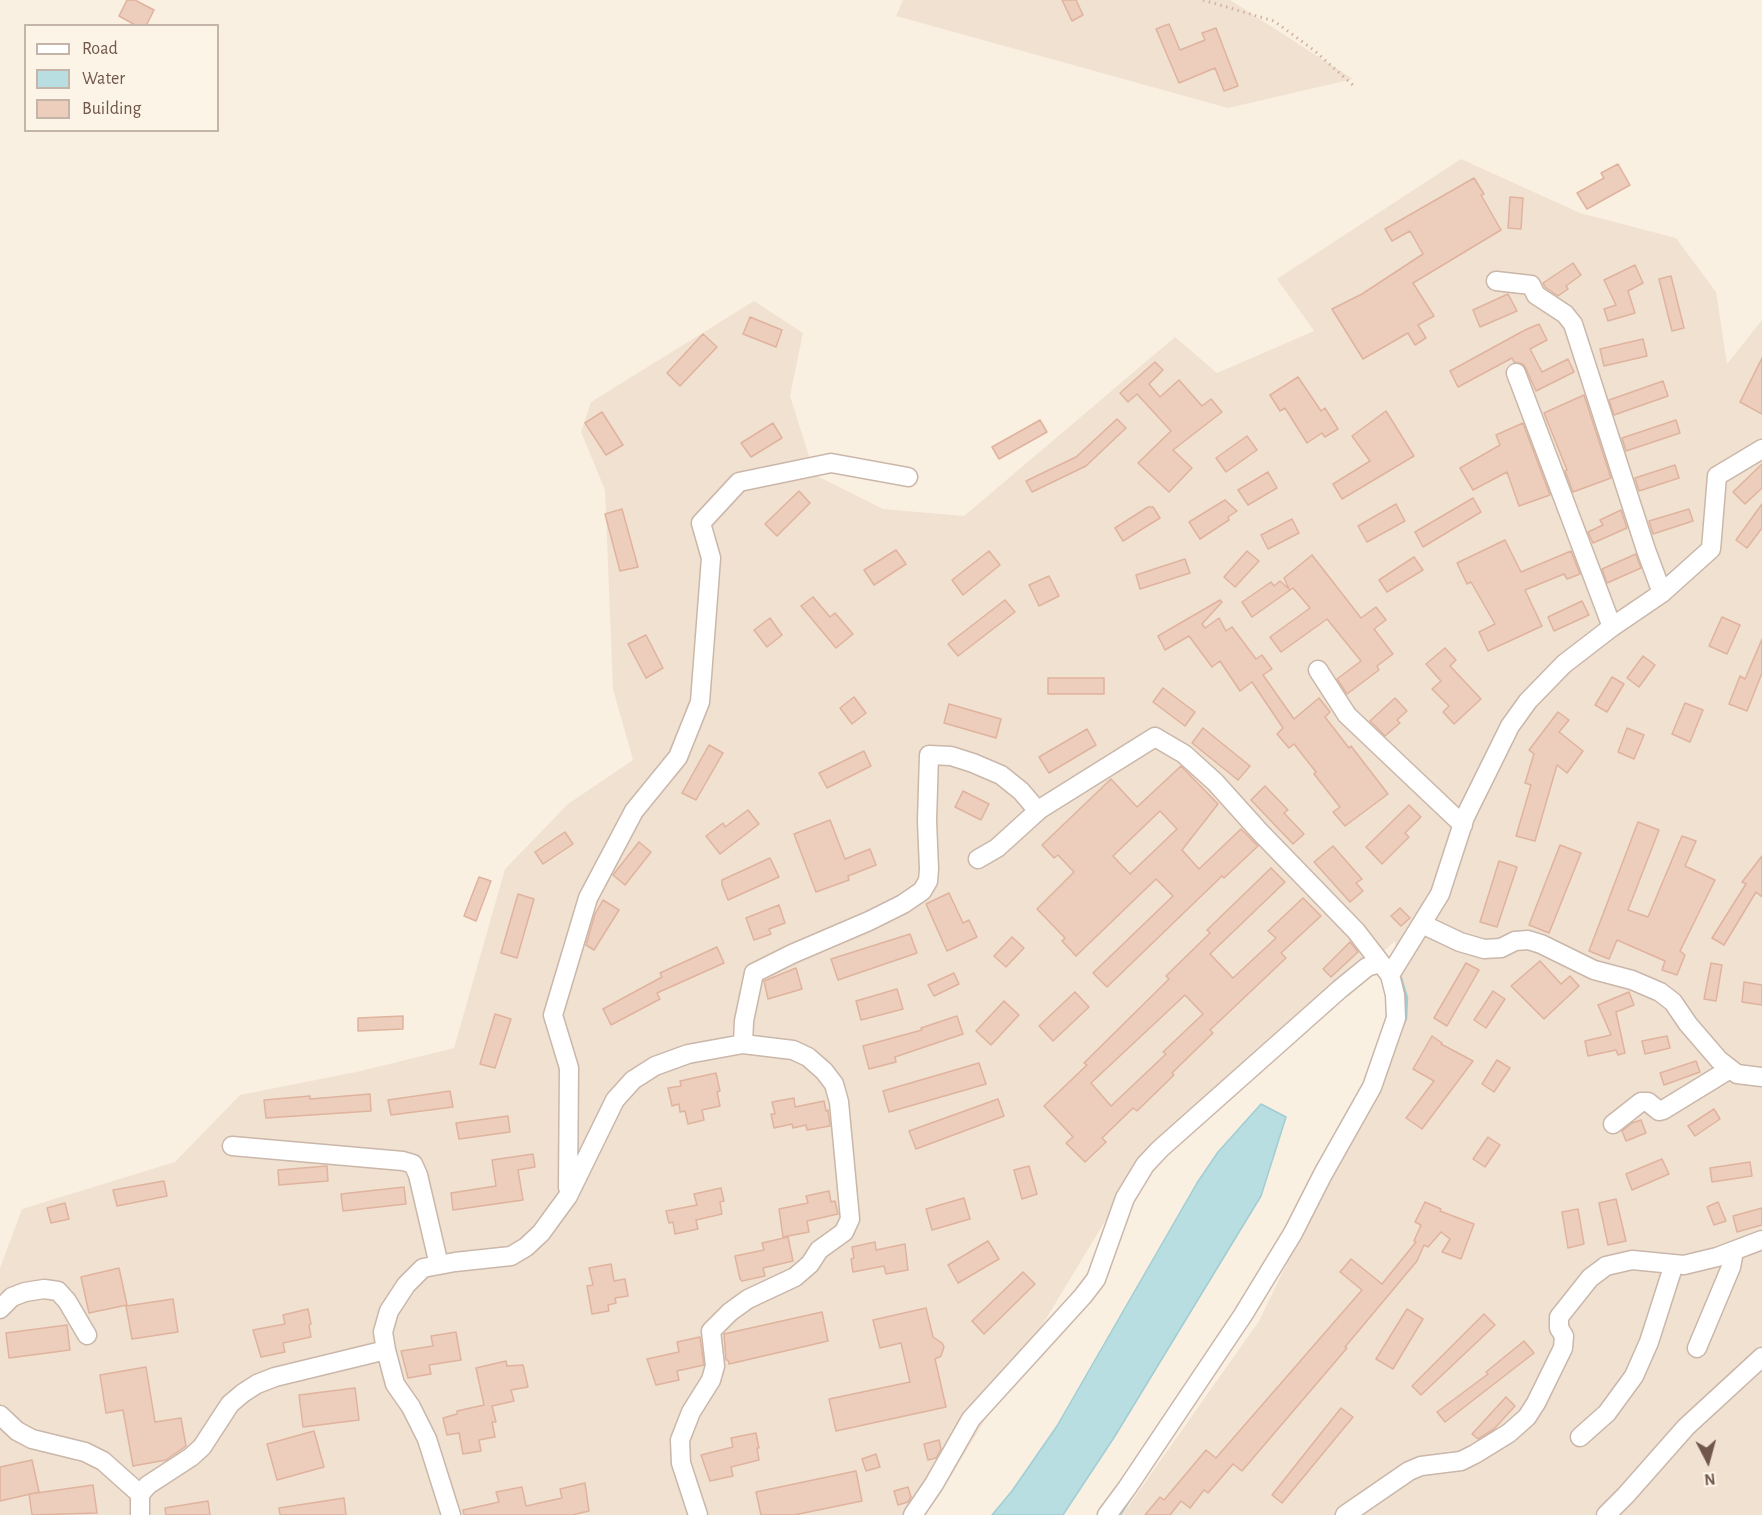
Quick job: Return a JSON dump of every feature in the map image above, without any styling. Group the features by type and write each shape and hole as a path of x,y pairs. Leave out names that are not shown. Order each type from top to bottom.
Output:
{"street":[{"path":"1496,281 1531,285 1536,295 1565,314 1573,324 1662,593"},
{"path":"1516,373 1612,627"},
{"path":"1385,969 1422,924 1440,894 1462,825 1510,726 1528,700 1564,664 1612,627 1662,593 1711,549 1717,476 1762,449"},
{"path":"568,1196 569,1068 553,1015 588,898 634,811 678,757 700,702 711,558 701,523 739,482 831,463 908,477"},
{"path":"1318,670 1347,715 1462,825"},
{"path":"978,859 997,848 1038,811 1155,737 1184,754 1215,782 1356,931 1385,969 1395,995 1396,1018 1372,1088 1323,1174 1293,1233 1243,1315 1107,1515"},
{"path":"743,1044 744,1021 754,973 869,921 903,904 922,891 928,881 929,869 927,821 929,755 951,756 974,763 1001,776 1021,791 1038,811"},
{"path":"1422,924 1460,942 1484,949 1501,948 1515,941 1528,940 1594,970 1632,980 1660,992 1673,1002 1688,1024 1719,1060 1737,1074 1762,1077"},
{"path":"913,1515 934,1484 970,1419 1096,1279 1125,1198 1146,1165 1160,1149 1340,989 1367,967 1385,969"},
{"path":"451,1515 427,1439 411,1407 395,1384 386,1350 383,1332 389,1311 406,1285 423,1268 511,1256 526,1247 541,1233 568,1196 615,1100 633,1080 670,1059 708,1049 743,1044 793,1050 808,1057 824,1071 834,1084 839,1102 850,1219 844,1232 819,1250 810,1264 795,1277 748,1299 730,1312 711,1331 715,1366 711,1380 691,1412 680,1440 681,1464 698,1515"},
{"path":"1613,1124 1641,1102 1648,1102 1655,1109 1663,1110 1730,1069"},
{"path":"232,1146 403,1161 413,1164 418,1175 439,1265"},
{"path":"1345,1515 1421,1466 1461,1461 1475,1454 1509,1433 1527,1417 1563,1348 1564,1336 1559,1328 1559,1317 1590,1278 1606,1266 1632,1260 1684,1265 1734,1251 1762,1240"},
{"path":"1697,1348 1731,1267 1734,1251"},
{"path":"1580,1437 1607,1413 1634,1376 1649,1342 1674,1264"},
{"path":"4,1301 44,1289 58,1291 87,1335"},
{"path":"140,1515 140,1494 147,1485 191,1457 202,1447 230,1404 257,1384 284,1375 386,1350"},
{"path":"1606,1515 1686,1427 1762,1357"},
{"path":"0,1415 17,1431 32,1439 85,1452 103,1461 140,1494"}],"path":[{"path":"1203,0 1274,21 1315,51 1355,87"}],"shaded area":[{"path":"903,0 1230,0 1353,79 1228,108 896,16"},
{"path":"1461,159 1580,213 1676,238 1716,292 1727,364 1762,320 1762,1515 1122,1515 1259,1321 1327,1180 1400,994 1395,941 1119,1198 945,1486 912,1515 0,1515 0,1268 22,1209 175,1162 240,1095 361,1071 454,1048 505,869 568,804 633,760 613,689 605,490 581,432 591,402 754,301 803,333 790,396 815,475 883,509 964,516 1175,337 1217,373 1314,331 1277,279"}],"water":[{"path":"1261,1104 1286,1117 1261,1196 1115,1436 1063,1515 992,1515 1012,1491 1057,1426 1197,1183 1218,1152"}],"building":[{"path":"127,0 135,0 154,10 147,24 133,24 119,16"},
{"path":"1062,0 1076,0 1083,15 1072,21"},
{"path":"1169,24 1180,50 1205,40 1202,33 1216,28 1238,86 1224,91 1215,68 1179,83 1156,29"},
{"path":"1618,164 1630,185 1587,209 1577,193 1604,178 1601,173"},
{"path":"1474,178 1501,230 1413,283 1434,316 1418,325 1426,338 1415,345 1408,333 1363,359 1332,309 1362,294 1423,254 1410,231 1392,241 1385,229"},
{"path":"1510,197 1523,198 1521,229 1508,228"},
{"path":"1573,263 1581,275 1566,286 1568,289 1558,296 1545,287 1543,283"},
{"path":"1635,265 1643,283 1628,291 1635,313 1608,321 1604,309 1616,305 1604,280"},
{"path":"1671,276 1684,328 1672,331 1659,279"},
{"path":"1508,294 1517,311 1480,327 1473,310"},
{"path":"750,317 782,330 776,347 743,334"},
{"path":"1539,324 1547,340 1530,349 1542,372 1568,359 1574,372 1536,391 1523,364 1514,362 1512,358 1458,387 1450,371"},
{"path":"703,334 717,347 680,386 667,373"},
{"path":"1643,339 1647,356 1604,366 1600,349"},
{"path":"1762,358 1762,414 1740,402"},
{"path":"1155,362 1163,370 1149,384 1160,397 1179,380 1202,406 1211,399 1222,412 1173,450 1192,468 1169,492 1138,463 1171,431 1137,394 1128,402 1120,393"},
{"path":"1298,377 1321,411 1325,408 1338,429 1325,437 1322,433 1307,443 1285,408 1280,411 1270,395"},
{"path":"1663,381 1668,396 1614,415 1609,400"},
{"path":"1584,395 1611,478 1573,492 1565,471 1567,470 1544,413"},
{"path":"1386,411 1414,456 1342,499 1333,484 1370,461 1352,436"},
{"path":"602,412 623,445 606,455 585,423"},
{"path":"1117,419 1126,428 1086,466 1032,492 1026,481 1076,457"},
{"path":"1040,420 1047,432 999,459 992,447"},
{"path":"1676,420 1680,433 1626,451 1622,438"},
{"path":"773,423 782,438 751,457 741,443"},
{"path":"1523,423 1550,495 1519,506 1507,472 1473,490 1460,468 1500,445 1496,435"},
{"path":"1247,436 1257,450 1226,472 1216,458"},
{"path":"1762,464 1762,488 1745,504 1733,492"},
{"path":"1675,465 1679,478 1639,491 1635,478"},
{"path":"1268,472 1277,488 1248,505 1238,490"},
{"path":"799,491 810,503 777,536 765,524"},
{"path":"1473,498 1481,512 1423,547 1415,532"},
{"path":"1225,500 1237,511 1228,517 1229,520 1200,539 1189,522"},
{"path":"1396,504 1405,521 1367,542 1358,526"},
{"path":"1762,504 1762,528 1747,548 1736,540"},
{"path":"1148,507 1153,507 1160,518 1123,541 1115,528"},
{"path":"622,509 638,567 620,571 605,514"},
{"path":"1689,509 1693,521 1653,534 1649,521"},
{"path":"1621,510 1627,528 1593,543 1588,532 1603,525 1600,520"},
{"path":"1292,519 1299,533 1268,549 1261,535"},
{"path":"1505,540 1521,572 1571,551 1580,574 1567,579 1564,574 1525,590 1542,626 1488,651 1479,632 1495,624 1471,582 1467,584 1457,563"},
{"path":"896,550 906,564 874,585 864,570"},
{"path":"989,551 1000,565 963,595 952,580"},
{"path":"1247,551 1259,561 1235,587 1224,577"},
{"path":"1636,554 1641,568 1607,583 1602,569"},
{"path":"1312,555 1361,618 1376,607 1386,620 1374,629 1393,654 1377,666 1379,670 1347,694 1337,679 1361,661 1327,619 1281,652 1270,637 1310,608 1293,588 1252,617 1242,602 1271,582 1274,586 1280,581 1289,589 1284,578"},
{"path":"1414,557 1423,570 1387,592 1379,580"},
{"path":"1185,559 1190,573 1140,589 1136,575"},
{"path":"1049,576 1059,596 1039,606 1029,585"},
{"path":"813,597 830,617 835,613 853,634 836,648 801,606"},
{"path":"1005,600 1015,612 958,656 948,644"},
{"path":"1220,600 1222,602 1202,624 1205,628 1219,618 1226,631 1232,627 1256,659 1262,655 1272,669 1263,675 1294,719 1319,698 1330,712 1325,717 1388,794 1345,826 1333,812 1340,807 1314,774 1316,772 1294,744 1289,748 1277,734 1283,728 1252,682 1240,691 1220,661 1212,667 1189,636 1165,650 1158,636"},
{"path":"1582,601 1589,615 1554,631 1548,617"},
{"path":"1722,617 1740,625 1727,654 1709,646"},
{"path":"770,618 782,635 767,647 754,630"},
{"path":"646,635 663,668 646,678 628,644"},
{"path":"1762,639 1762,673 1747,711 1729,704 1740,676 1745,679"},
{"path":"1445,648 1456,660 1450,666 1481,699 1454,724 1443,712 1449,706 1432,689 1441,681 1426,664"},
{"path":"1643,656 1655,665 1639,687 1627,678"},
{"path":"1612,677 1624,684 1607,712 1595,705"},
{"path":"1048,678 1104,678 1104,694 1048,694"},
{"path":"1163,688 1195,712 1185,726 1153,702"},
{"path":"854,697 866,713 852,724 840,708"},
{"path":"1395,698 1407,711 1397,720 1400,723 1385,736 1370,721"},
{"path":"1685,703 1703,710 1690,742 1672,734"},
{"path":"949,704 1001,719 996,738 944,723"},
{"path":"1558,712 1569,720 1559,732 1583,751 1567,773 1557,765 1535,841 1516,836 1531,785 1525,783 1534,754 1529,750"},
{"path":"1203,728 1250,766 1238,780 1192,743"},
{"path":"1627,728 1644,735 1634,759 1618,752"},
{"path":"1087,729 1096,745 1049,773 1039,757"},
{"path":"709,745 723,753 696,800 682,793"},
{"path":"864,751 871,766 827,788 819,773"},
{"path":"1181,766 1218,804 1182,850 1199,869 1241,829 1258,846 1224,878 1222,876 1107,987 1093,973 1173,896 1156,879 1076,956 1062,941 1065,938 1037,909 1074,872 1058,855 1054,858 1042,845 1111,779 1137,807","holes":["1160,811 1177,829 1130,874 1113,856"]},
{"path":"1265,786 1288,810 1284,813 1304,834 1293,844 1251,800"},
{"path":"963,791 989,804 981,820 955,807"},
{"path":"1409,805 1421,817 1405,833 1409,837 1382,864 1366,847"},
{"path":"748,810 759,824 720,854 706,836 723,823 725,827"},
{"path":"830,820 845,859 870,849 876,865 848,876 849,880 816,892 794,834"},
{"path":"1638,822 1659,830 1628,910 1648,917 1682,836 1696,841 1685,866 1715,880 1680,951 1685,955 1677,975 1662,970 1665,961 1617,940 1609,959 1589,951"},
{"path":"565,832 573,844 543,864 535,852"},
{"path":"639,842 651,852 625,885 613,875"},
{"path":"1560,845 1581,853 1549,933 1529,925"},
{"path":"1333,846 1362,879 1356,883 1363,891 1350,902 1314,862"},
{"path":"1762,856 1762,897 1756,892 1724,945 1712,938 1746,884 1742,882"},
{"path":"770,858 779,877 728,900 722,880"},
{"path":"1499,861 1517,867 1497,927 1480,922"},
{"path":"1271,868 1285,882 1210,954 1233,978 1276,938 1268,931 1303,898 1321,916 1281,953 1286,958 1210,1030 1213,1033 1172,1073 1174,1075 1137,1111 1133,1108 1102,1138 1106,1142 1085,1162 1066,1143 1073,1137 1044,1106 1087,1065 1084,1063 1169,979 1166,976 1210,933 1207,930","holes":["1185,995 1203,1014 1163,1052 1166,1054 1111,1106 1091,1083"]},
{"path":"479,877 491,881 476,921 464,916"},
{"path":"949,893 963,923 969,920 977,937 947,951 926,904"},
{"path":"518,894 534,899 517,958 501,953"},
{"path":"603,900 619,910 594,950 586,945 595,914"},
{"path":"779,905 785,923 769,929 771,934 754,940 746,918"},
{"path":"1400,908 1410,918 1401,926 1391,916"},
{"path":"910,934 917,953 838,980 831,959"},
{"path":"1012,937 1024,948 1006,967 994,956"},
{"path":"1350,942 1358,952 1331,977 1323,969"},
{"path":"717,947 724,963 657,993 660,999 611,1025 603,1009 662,977 660,973"},
{"path":"1540,961 1561,984 1570,976 1579,986 1544,1019 1511,986"},
{"path":"1466,963 1479,970 1447,1026 1434,1018"},
{"path":"1711,963 1722,965 1716,1001 1704,999"},
{"path":"796,968 802,989 768,999 764,981"},
{"path":"954,973 959,984 934,996 928,985"},
{"path":"1744,982 1762,985 1762,1005 1742,1002"},
{"path":"897,989 903,1009 861,1020 856,1001"},
{"path":"1493,991 1505,999 1486,1028 1474,1020"},
{"path":"1075,992 1089,1007 1053,1041 1039,1026"},
{"path":"1629,992 1634,1005 1616,1012 1625,1053 1618,1055 1616,1050 1588,1056 1585,1041 1611,1035 1598,1005"},
{"path":"1004,1001 1019,1015 991,1045 976,1031"},
{"path":"495,1014 511,1019 495,1068 480,1064"},
{"path":"403,1016 403,1029 358,1031 358,1018"},
{"path":"957,1016 963,1034 895,1057 896,1062 869,1069 863,1046 922,1030 921,1028"},
{"path":"1432,1036 1441,1044 1473,1061 1422,1129 1406,1118 1434,1081 1413,1069"},
{"path":"1667,1036 1670,1048 1645,1054 1642,1041"},
{"path":"1497,1060 1510,1068 1494,1092 1482,1084"},
{"path":"1696,1061 1700,1072 1664,1085 1660,1073"},
{"path":"979,1063 986,1084 889,1112 883,1091"},
{"path":"716,1073 720,1091 717,1092 720,1106 702,1110 704,1120 688,1124 685,1111 680,1112 679,1104 672,1106 668,1088 681,1086 680,1081"},
{"path":"450,1091 453,1107 391,1115 388,1100"},
{"path":"370,1094 371,1111 266,1118 264,1100"},
{"path":"794,1098 795,1107 824,1101 830,1126 807,1130 806,1125 793,1128 792,1124 774,1128 771,1114 775,1114 772,1102"},
{"path":"998,1099 1004,1116 916,1149 909,1131"},
{"path":"1714,1109 1720,1119 1695,1136 1688,1126"},
{"path":"508,1116 510,1132 459,1139 456,1123"},
{"path":"1641,1120 1646,1133 1626,1141 1622,1131 1632,1123"},
{"path":"1488,1137 1500,1145 1485,1167 1473,1159"},
{"path":"533,1154 535,1167 518,1170 523,1200 453,1210 451,1193 496,1186 492,1160"},
{"path":"1662,1159 1669,1174 1632,1190 1626,1174"},
{"path":"1750,1162 1752,1176 1712,1182 1710,1168"},
{"path":"327,1166 328,1181 279,1185 278,1170"},
{"path":"1029,1166 1037,1194 1022,1199 1014,1170"},
{"path":"164,1181 167,1196 117,1206 113,1190"},
{"path":"404,1187 406,1204 343,1211 341,1194"},
{"path":"721,1188 724,1201 720,1202 722,1214 696,1220 698,1229 675,1234 673,1222 669,1223 666,1211 697,1205 694,1194"},
{"path":"829,1191 831,1202 835,1201 838,1214 807,1221 809,1232 783,1237 779,1209 808,1203 806,1196"},
{"path":"964,1198 970,1219 932,1230 926,1209"},
{"path":"1616,1199 1626,1241 1608,1245 1599,1203"},
{"path":"1425,1202 1441,1209 1440,1211 1474,1224 1461,1259 1442,1252 1450,1239 1441,1232 1428,1247 1424,1245 1417,1261 1345,1347 1347,1348 1242,1471 1233,1464 1208,1493 1204,1490 1190,1508 1181,1501 1170,1515 1145,1515 1160,1497 1164,1500 1206,1450 1216,1458 1362,1290 1340,1272 1351,1259 1382,1284 1416,1242 1414,1241 1421,1225 1415,1222"},
{"path":"1718,1202 1726,1221 1714,1225 1707,1207"},
{"path":"65,1203 69,1219 51,1223 47,1208"},
{"path":"1762,1208 1762,1225 1737,1232 1733,1216"},
{"path":"1578,1209 1584,1244 1568,1248 1562,1212"},
{"path":"788,1237 793,1261 763,1268 765,1276 742,1281 740,1279 735,1256 764,1250 762,1243"},
{"path":"988,1241 999,1259 958,1283 948,1265"},
{"path":"875,1242 876,1250 905,1244 908,1270 886,1274 884,1266 853,1272 852,1247"},
{"path":"611,1264 614,1281 625,1279 628,1296 615,1298 616,1303 608,1305 609,1311 592,1314 587,1286 593,1285 589,1268"},
{"path":"119,1268 127,1305 89,1313 81,1277"},
{"path":"1023,1272 1035,1284 984,1334 972,1321"},
{"path":"173,1299 178,1332 132,1339 126,1306"},
{"path":"926,1308 933,1337 944,1347 941,1356 935,1359 946,1407 836,1431 829,1399 910,1382 901,1343 880,1348 873,1320"},
{"path":"308,1309 311,1337 283,1343 285,1352 261,1357 253,1330 285,1324 283,1315"},
{"path":"1407,1309 1423,1319 1393,1369 1376,1359"},
{"path":"822,1312 828,1341 729,1364 726,1360 724,1334"},
{"path":"1484,1314 1495,1325 1421,1395 1412,1386"},
{"path":"67,1325 70,1350 9,1358 6,1333"},
{"path":"456,1332 461,1360 429,1365 431,1374 408,1378 401,1351 433,1346 431,1336"},
{"path":"700,1337 704,1365 677,1371 679,1380 656,1385 647,1359 679,1352 677,1342"},
{"path":"1524,1341 1534,1353 1445,1422 1437,1412 1488,1374 1486,1372"},
{"path":"506,1361 507,1366 523,1365 528,1387 511,1390 514,1401 492,1406 496,1422 492,1422 495,1437 479,1440 481,1451 463,1454 459,1433 447,1435 443,1418 457,1414 457,1411 484,1405 476,1368"},
{"path":"146,1367 155,1422 181,1418 186,1446 166,1460 133,1466 123,1410 106,1413 100,1375"},
{"path":"355,1388 359,1420 303,1427 299,1395"},
{"path":"1506,1397 1515,1406 1494,1429 1478,1439 1472,1434"},
{"path":"1341,1408 1353,1417 1282,1503 1272,1495"},
{"path":"314,1431 324,1467 277,1480 267,1444"},
{"path":"756,1433 759,1460 731,1467 733,1476 710,1481 701,1455 733,1447 731,1438"},
{"path":"939,1440 941,1449 936,1458 928,1460 924,1444"},
{"path":"876,1454 880,1467 866,1471 862,1459"},
{"path":"32,1460 39,1492 0,1501 0,1467"},
{"path":"856,1471 862,1501 794,1515 761,1515 756,1492"},
{"path":"585,1483 589,1511 572,1515 464,1515 463,1510 499,1502 496,1492 522,1487 526,1506 562,1498 560,1489"},
{"path":"93,1485 97,1513 32,1515 29,1494"},
{"path":"908,1487 911,1497 908,1502 898,1505 894,1491"},
{"path":"344,1498 346,1515 280,1515 279,1508"},
{"path":"208,1501 210,1515 166,1515 165,1508"}],"waterway":[{"path":"1400,978 1406,998 1405,1018 1402,1025"},
{"path":"1119,1515 1129,1499"}]}
